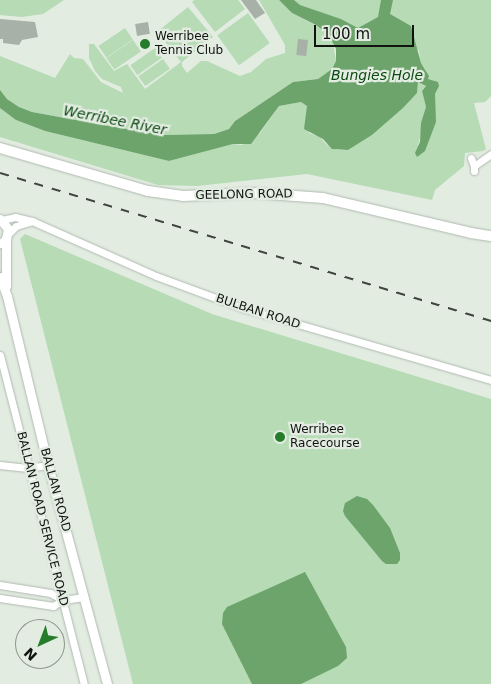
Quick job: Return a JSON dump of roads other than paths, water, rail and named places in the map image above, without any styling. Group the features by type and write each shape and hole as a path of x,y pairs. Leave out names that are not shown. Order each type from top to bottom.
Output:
{"highway":[{"name":"GEELONG ROAD","path":"0,148 148,191 183,196 255,193 323,198 491,236"}],"main road":[{"path":"1,219 6,224 5,239"},
{"name":"BALLAN ROAD","path":"5,239 7,296"},
{"name":"BALLAN ROAD","path":"0,276 7,296 48,465 107,684"}],"street":[{"path":"471,158 474,169 491,154"},
{"name":"BULBAN ROAD","path":"1,219 15,217 32,221 202,294 289,322 491,380"},
{"path":"5,239 16,226 32,221"},
{"name":"BALLAN ROAD SERVICE ROAD","path":"0,355 84,684"},
{"path":"0,464 28,468 48,465"},
{"path":"0,585 50,593 63,600"},
{"path":"0,598 53,606 63,600 84,597"}],"water":[{"name":"Bungies Hole","path":"279,0 294,0 300,5 341,19 358,28 378,17 381,0 393,0 390,14 411,26 421,63 429,76 428,79 438,82 439,86 435,94 436,122 425,151 417,157 415,153 420,142 421,123 426,107 422,91 426,86 418,82 417,93 403,108 372,135 348,150 332,149 323,139 304,129 307,106 301,102 279,106 251,144 233,144 169,161 45,131 16,120 0,108 0,90 7,99 19,107 32,112 103,125 163,135 214,134 229,129 235,121 293,82 318,79 332,69 336,61 336,49 329,35 316,25 292,13"},
{"path":"357,496 367,499 390,528 400,553 400,560 397,564 386,564 382,561 345,516 343,511 345,503"},
{"path":"305,572 346,647 347,658 338,666 301,684 252,684 222,624 223,613 227,607"}],"railway":[{"path":"0,173 491,321"}],"place":[{"name":"Werribee Tennis Club","path":"145,44"},
{"name":"Werribee Racecourse","path":"280,437"}],"water label":[{"name":"Werribee River","path":"115,120"}]}
